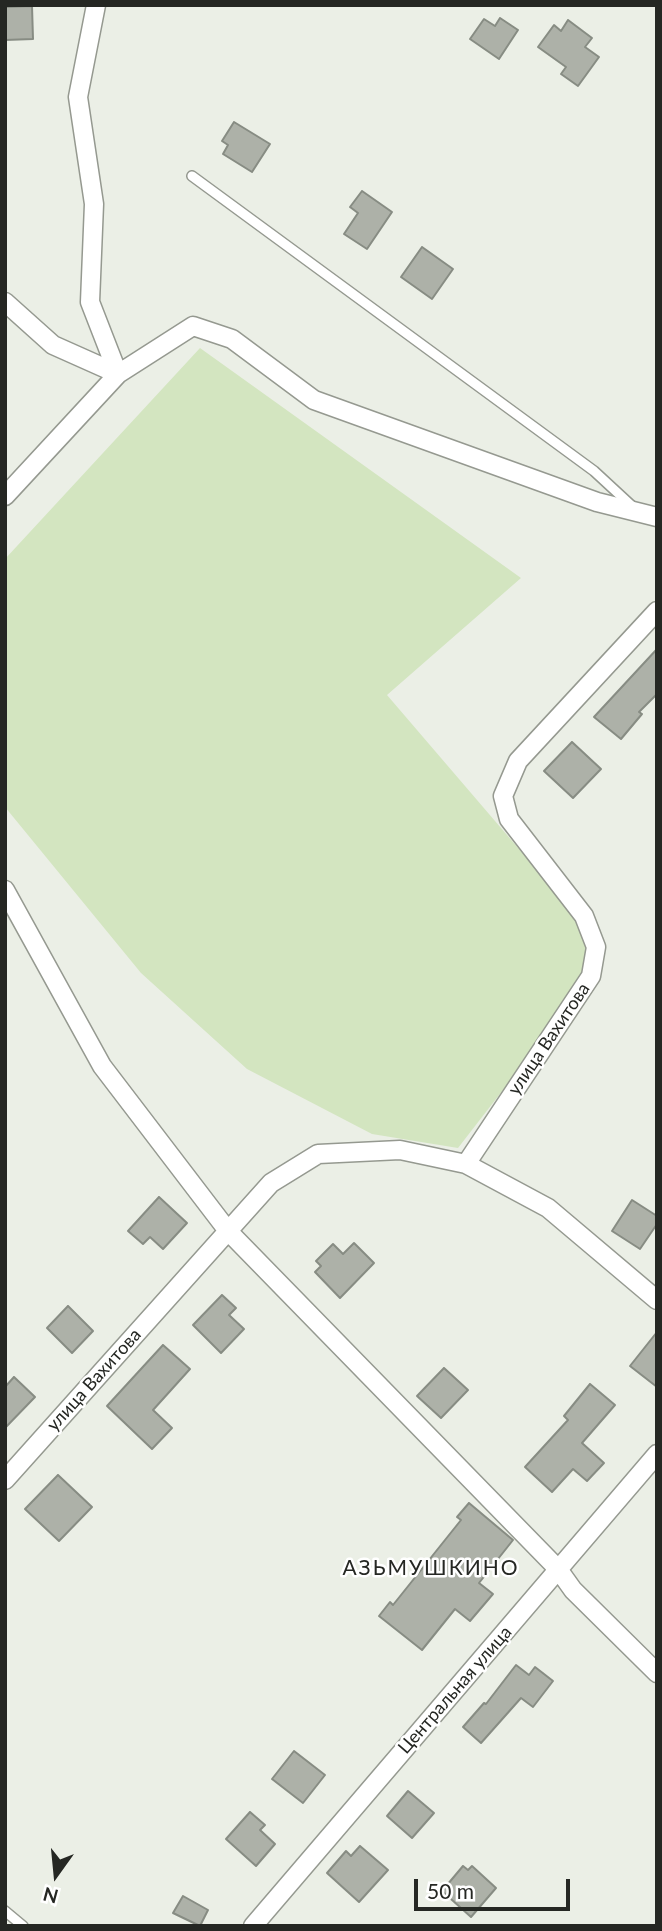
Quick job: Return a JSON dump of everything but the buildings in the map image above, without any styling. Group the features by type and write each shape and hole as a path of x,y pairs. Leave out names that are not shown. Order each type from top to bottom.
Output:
{"street":[{"path":"96,5 78,97 94,204 90,302 118,374"},
{"path":"5,302 53,345 118,374"},
{"path":"5,496 118,374 192,326 232,339 314,400 597,502 657,517"},
{"name":"улица Вахитова","path":"466,1164 591,976 596,947 584,916 509,819 503,796 518,761 657,611"},
{"path":"5,890 102,1066 228,1231 558,1569 573,1590 657,1673"},
{"name":"улица Вахитова","path":"5,1480 271,1183 318,1154 400,1150 466,1164 548,1208 657,1300"},
{"name":"Центральная улица","path":"253,1926 657,1454"}],"lane":[{"path":"192,176 594,471 638,512"},
{"path":"5,1911 23,1926"}],"green space":[{"path":"200,348 521,578 387,695 573,912 584,929 587,947 583,973 527,1059 458,1148 372,1134 247,1069 141,973 5,807 5,559"}],"district":[{"name":"АЗЬМУШКИНО","path":"431,1568"}]}
